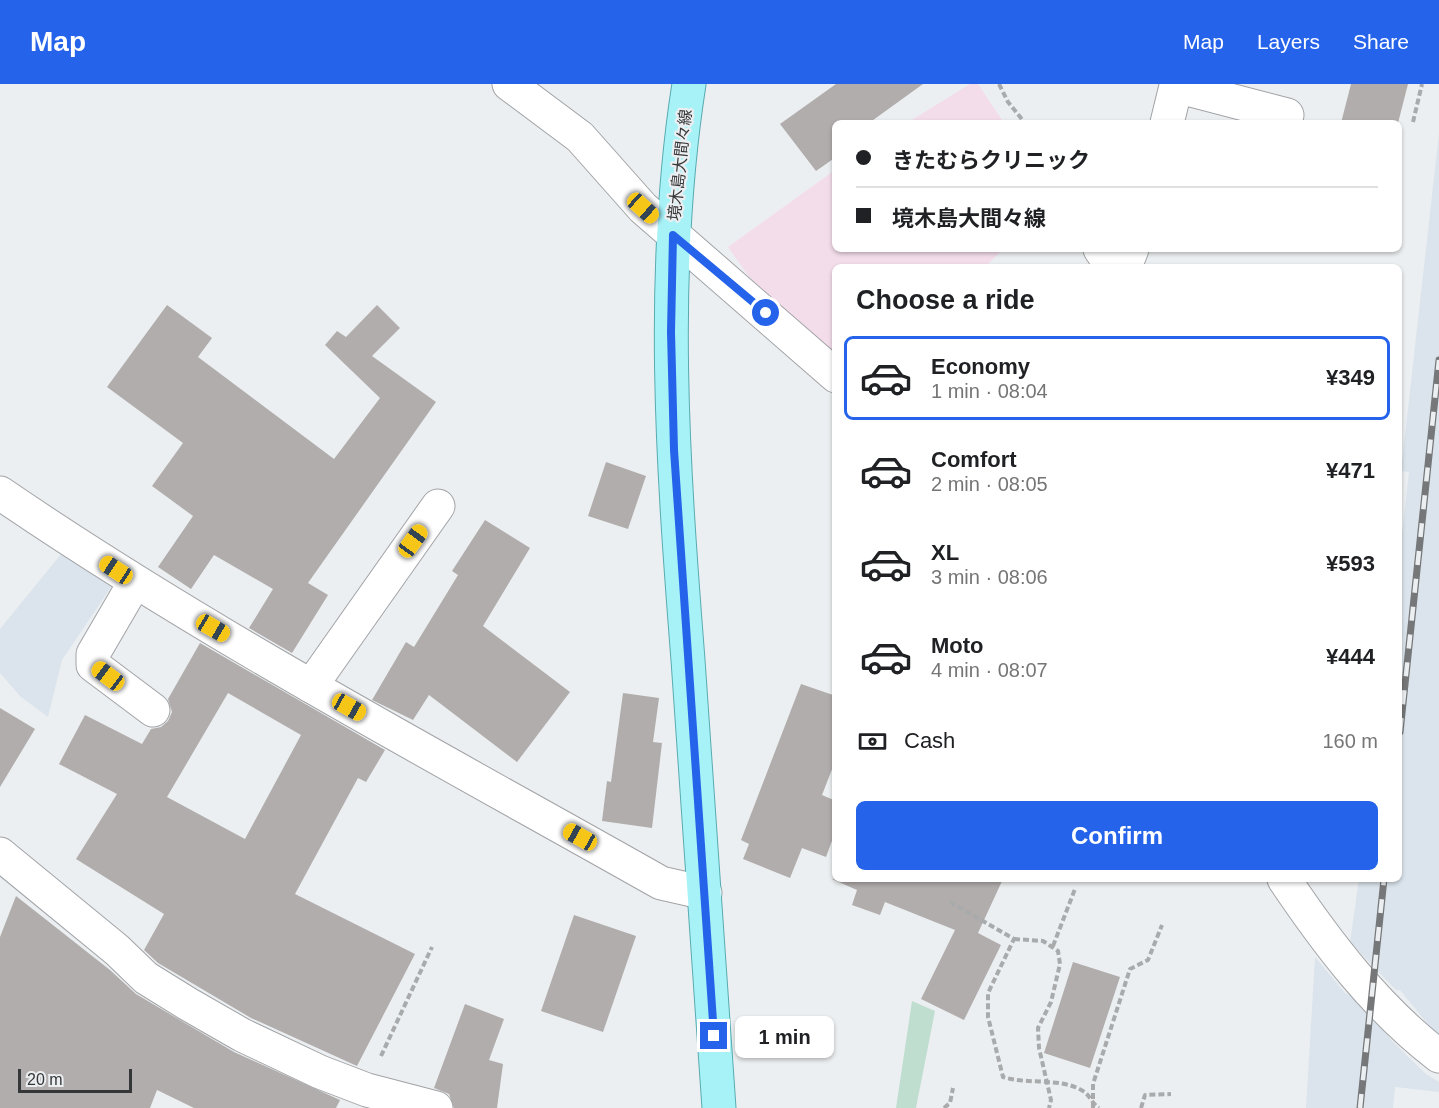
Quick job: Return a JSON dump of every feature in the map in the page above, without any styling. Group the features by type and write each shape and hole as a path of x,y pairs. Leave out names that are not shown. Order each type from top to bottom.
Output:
{"main road":[{"name":"境木島大間々線","path":"689,84 673,235 671,332 674,450 719,1108"}],"street":[{"path":"509,84 580,137 643,208 832,372"},
{"path":"1168,120 1176,86 1287,115"},
{"path":"0,493 135,582 311,686 661,883 705,893"},
{"path":"311,686 438,506"},
{"path":"135,582 93,654 93,665 153,710"},
{"path":"0,854 117,950 146,978 230,1028 291,1059 367,1090 436,1108"},
{"path":"1286,882 1341,956 1372,992 1413,1034 1439,1056"}],"path":[{"path":"999,84 1008,102 1023,120"},
{"path":"1413,122 1422,84"},
{"path":"1053,946 1075,889"},
{"path":"950,902 1014,939 1043,941 1058,951 1060,964 1051,1002 1038,1028 1039,1048 1051,1100 1049,1108"},
{"path":"1094,1107 1093,1084 1130,969 1148,960 1162,925"},
{"path":"1014,939 988,993 988,1017 1002,1077 1072,1086 1085,1092 1094,1107 1099,1108"},
{"path":"367,1090 370,1077 432,947"},
{"path":"944,1108 950,1103 953,1088"},
{"path":"1141,1108 1144,1095 1171,1094"}],"shaded area":[{"path":"970,84 978,84 1002,120 912,120"},
{"path":"1439,133 1439,1038 1400,990 1396,990 1350,942 1359,882 1402,882 1402,534 1409,472 1402,471"},
{"path":"832,172 832,252 1000,252 988,264 832,264 832,352 749,277 728,247"},
{"path":"62,553 113,584 62,660 48,717 20,696 0,673 0,629"},
{"path":"1315,957 1345,993 1354,997 1395,1044 1426,1074 1439,1082 1439,1092 1395,1087 1393,1108 1306,1108"}],"green space":[{"path":"912,1001 935,1011 916,1108 896,1108"}],"building":[{"path":"836,84 923,84 873,120 832,120 832,160 816,171 780,124"},
{"path":"1351,84 1408,84 1399,120 1342,120"},
{"path":"167,305 212,338 198,357 334,459 380,398 325,345 337,331 346,337 377,305 400,328 372,356 436,402 308,583 328,595 292,653 249,628 273,589 214,555 191,589 158,567 193,516 152,486 183,443 107,387"},
{"path":"606,462 646,476 628,529 588,516"},
{"path":"485,520 530,548 483,626 570,692 517,762 429,695 413,720 372,700 406,642 414,647 458,575 452,571"},
{"path":"200,643 385,750 366,782 358,778 295,894 415,954 357,1066 251,1018 158,963 144,950 164,914 76,859 117,794 59,764 85,715 142,744 151,729 161,727 168,721 172,712 168,699","holes":["228,693 301,735 245,839 167,797"]},
{"path":"801,684 832,695 832,769 822,795 832,799 832,841 826,857 802,848 790,878 743,859 749,844 741,840"},
{"path":"623,693 659,698 653,742 662,743 652,828 602,821 607,781 611,782"},
{"path":"0,708 35,729 0,787"},
{"path":"839,882 1002,882 978,933 1001,945 964,1020 921,999 955,930 885,902 880,915 852,905 857,890"},
{"path":"16,896 110,970 136,994 234,1052 340,1100 336,1108 194,1108 157,1090 150,1108 0,1108 0,937"},
{"path":"574,915 636,936 603,1032 541,1011"},
{"path":"1073,962 1120,977 1090,1068 1044,1053"},
{"path":"465,1004 504,1019 489,1060 503,1064 497,1108 454,1108 449,1094 434,1088"}],"railway":[{"path":"1402,713 1439,360"},
{"path":"1360,1108 1384,882"}],"route":[{"path":"714,1036 674,450 671,332 673,235 766,313"}]}
